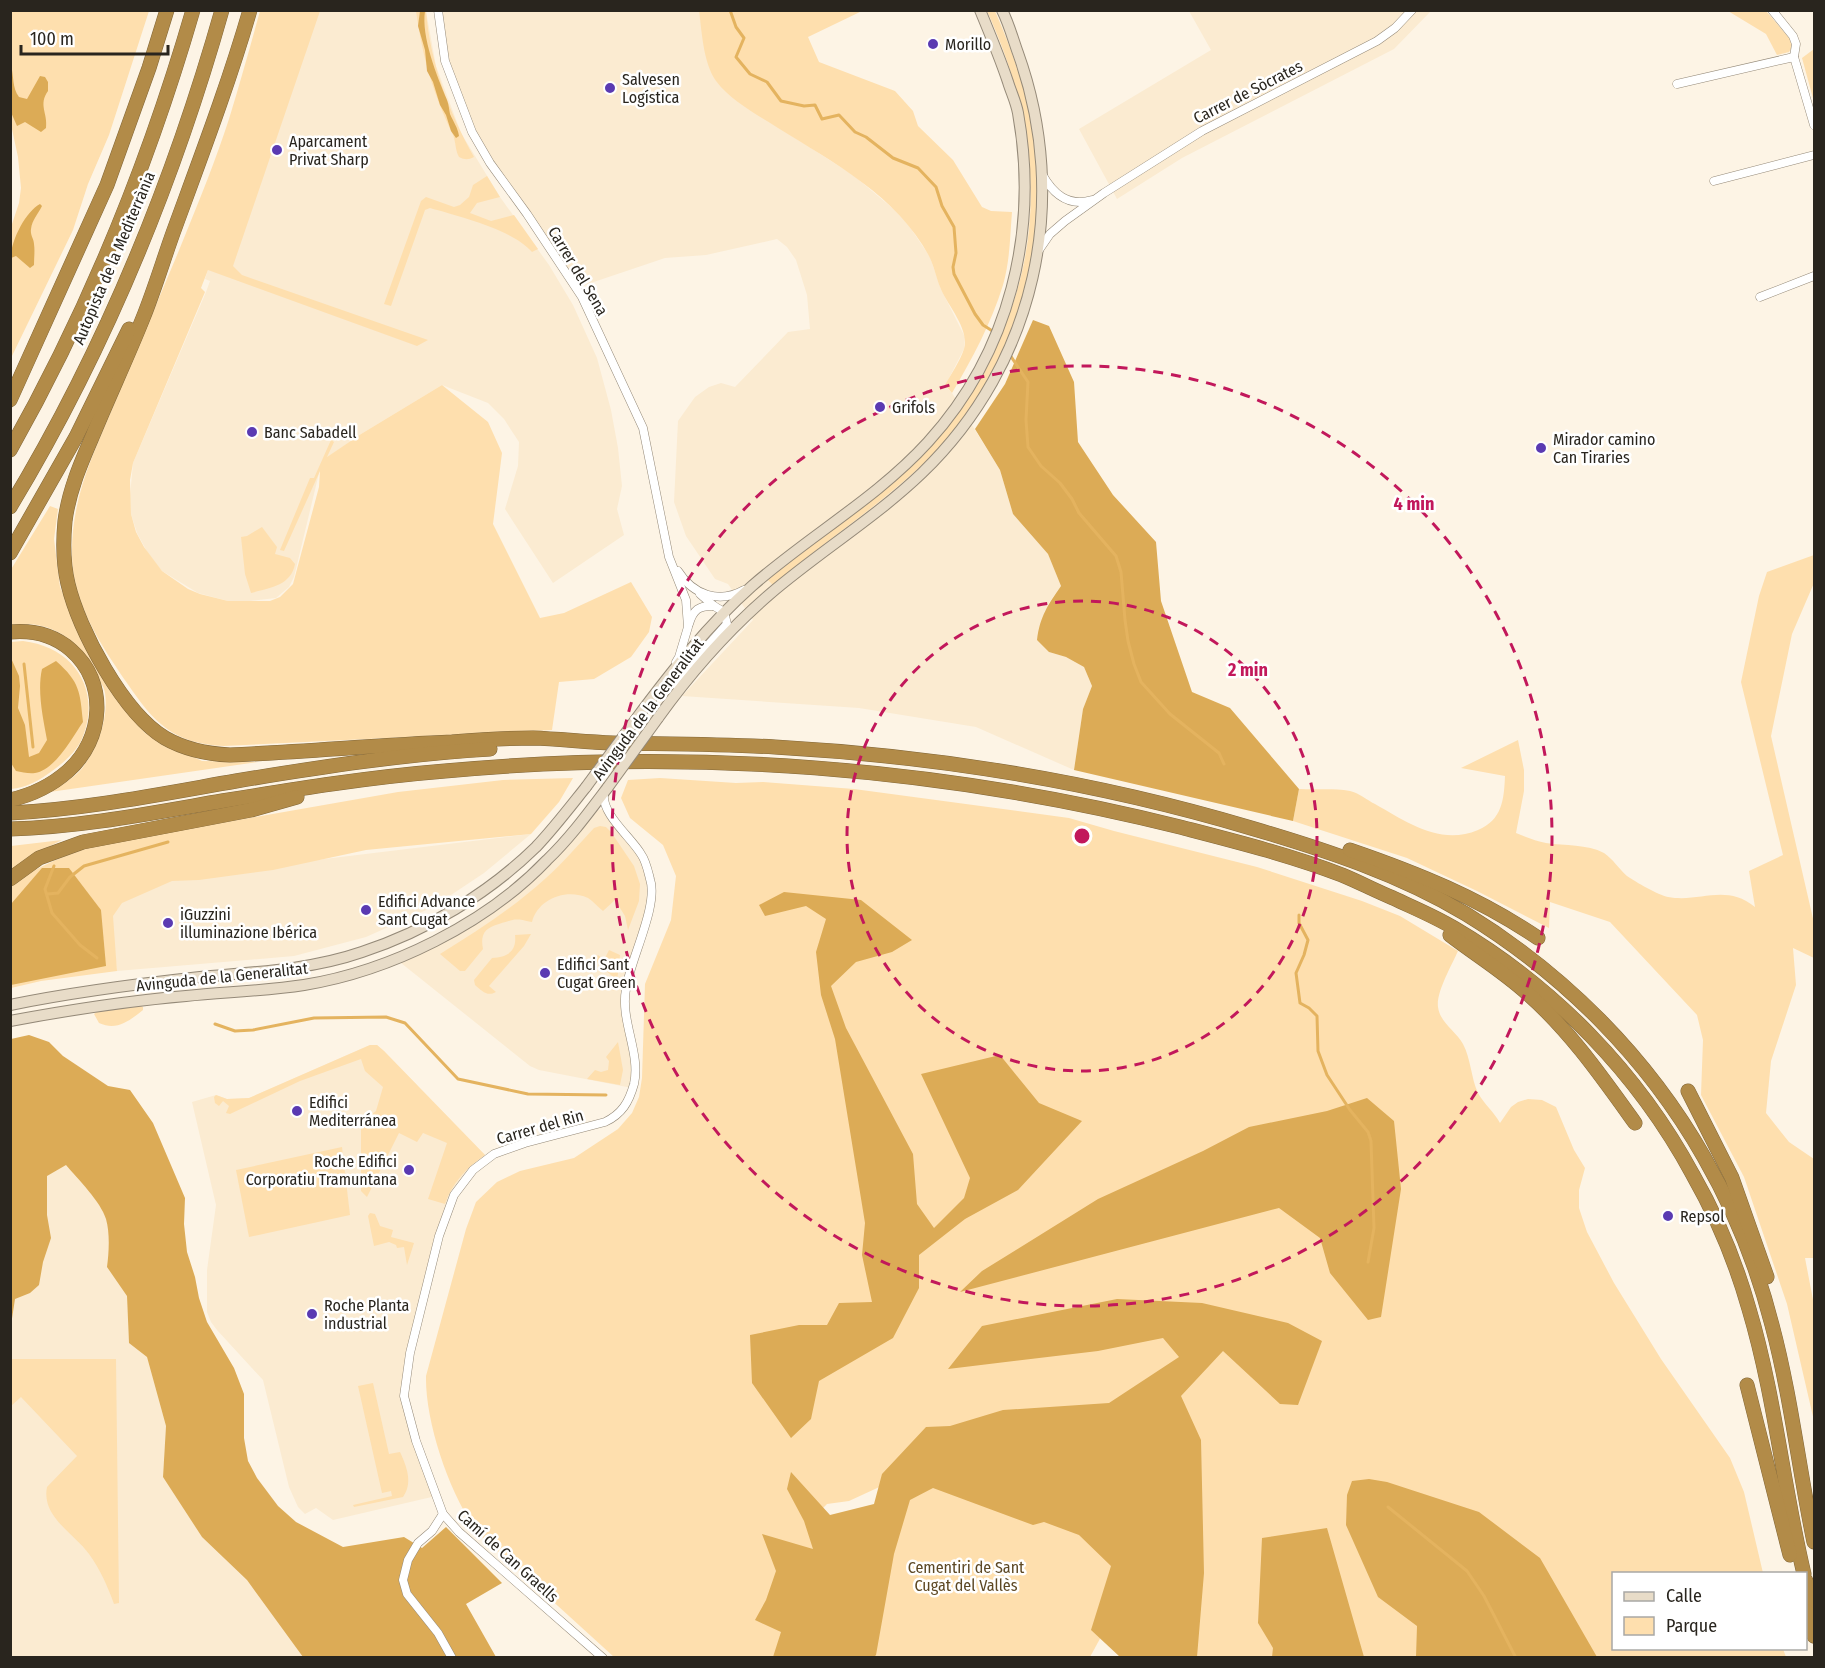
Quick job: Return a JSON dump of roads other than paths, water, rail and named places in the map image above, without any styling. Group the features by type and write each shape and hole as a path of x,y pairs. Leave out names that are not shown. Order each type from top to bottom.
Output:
{"highway":[{"path":"10,400 107,185 167,10"},
{"name":"Autopista de la Mediterrània","path":"10,450 62,350 114,235 141,167 193,10"},
{"name":"Autopista de la Mediterrània","path":"10,507 54,428 102,335 117,300 175,156 198,92 222,10"},
{"path":"250,10 213,128 144,318 73,485 65,522 64,560 70,591 83,625 130,706 147,724 182,747 209,753 250,754 531,738 609,743 780,747 879,756 978,768 1154,802 1312,846 1386,874 1464,913 1512,944 1602,1021 1636,1058 1665,1097 1704,1157 1742,1235 1772,1323 1815,1542"},
{"path":"10,552 81,426 174,232"},
{"path":"10,381 49,317"},
{"path":"10,632 36,633 64,645 78,656 88,669 98,698 98,713 89,744 69,770 55,781 26,796 10,800"},
{"path":"10,813 58,810 109,803 282,773 380,759 479,750 609,743"},
{"path":"10,829 115,819 392,776 494,766 645,761 775,765 920,778 1077,803 1215,836 1341,875 1449,925 1498,957 1563,1008 1626,1075 1656,1114 1683,1156 1715,1218 1734,1262 1749,1308 1768,1388 1804,1572"},
{"path":"10,879 39,858 69,847 107,837 251,810 342,783"},
{"path":"1312,846 1347,849 1418,874 1476,900 1538,938"},
{"path":"1415,908 1492,963 1548,1012 1585,1055 1635,1123"},
{"path":"1688,1091 1732,1178 1748,1219 1770,1287 1772,1323"},
{"path":"1747,1385 1794,1572"},
{"path":"1807,1585 1815,1615"},
{"path":"1807,1614 1815,1636"}],"street":[{"name":"Carrer del Sena","path":"438,10 446,61 471,132 576,288 643,428 669,557 686,600 688,627"},
{"name":"Avinguda de la Generalitat","path":"10,1005 112,987 287,969 327,962 362,952 410,934 457,908 488,887 536,847 586,787 689,651 724,612 753,585 892,477 928,442 961,400 989,352 1005,314 1024,230 1025,165 1018,110 980,10"},
{"name":"Avinguda de la Generalitat","path":"10,1022 87,1007 304,985 354,973 385,963 439,939 498,902 547,861 606,789 709,652 736,623 771,592 884,506 921,474 949,446 974,414 1000,369 1029,294 1039,250 1043,209 1039,129 1035,107 1002,10"},
{"name":"Carrer de Sòcrates","path":"1039,250 1057,228 1096,198 1202,131 1377,41 1395,28 1412,10"},
{"path":"1772,10 1794,36 1797,50 1794,57 1815,125"},
{"path":"1677,84 1794,57"},
{"path":"1714,181 1815,155"},
{"name":"Carrer de Sòcrates","path":"1042,174 1054,192 1068,201 1086,202 1096,198"},
{"path":"1760,297 1815,276"},
{"name":"Carrer del Sena","path":"669,557 685,581 724,612"},
{"path":"700,594 724,597 737,594 753,585"},
{"name":"Carrer del Sena","path":"651,699 679,657 692,614 704,605 714,606"},
{"path":"676,693 684,672 727,624 724,612"},
{"name":"Carrer del Rin","path":"442,1515 416,1441 404,1396 410,1353 439,1236 454,1196 473,1170 494,1154 616,1117 629,1101 634,1081 635,1063 624,1003 631,965 651,908 652,884 642,855 608,811 603,798 606,789"},
{"path":"585,816 602,809 608,811"},
{"name":"Camí de Can Graells","path":"452,1658 438,1633 407,1594 403,1580 408,1560 418,1543 432,1531 442,1515 603,1658"}],"waterway":[{"path":"730,10 736,27 744,38 736,57 750,74 767,82 781,101 804,106 815,105 822,119 839,115 855,132 866,137 893,158 918,168 936,187 942,206 954,227 956,253 954,274 975,314 983,325 994,332"},
{"path":"1008,352 1028,382 1026,420 1028,447 1041,466 1060,483 1079,513 1116,556 1121,572 1128,641 1141,682 1170,714 1219,753 1224,764"},
{"path":"24,664 33,747"},
{"path":"48,894 58,893 70,877 84,866 168,842"},
{"path":"54,866 45,889 52,913 80,945 97,958"},
{"path":"1299,915 1299,923 1308,940 1296,973 1300,1003 1317,1016 1318,1051 1327,1075 1368,1132 1371,1141 1374,1228 1368,1262"},
{"path":"215,1024 235,1031 253,1030 314,1018 386,1017 405,1023 458,1079 528,1094 606,1095"},
{"path":"1388,1507 1467,1571 1484,1596 1516,1658"}],"place":[{"name":"Morillo","path":"933,44"},
{"name":"Salvesen Logística","path":"610,88"},
{"name":"Aparcament Privat Sharp","path":"277,150"},
{"name":"Grifols","path":"880,407"},
{"name":"Banc Sabadell","path":"252,432"},
{"name":"Mirador camino Can Tiraries","path":"1541,448"},
{"name":"Edifici Advance Sant Cugat","path":"366,910"},
{"name":"iGuzzini illuminazione Ibérica","path":"168,923"},
{"name":"Edifici Sant Cugat Green","path":"545,973"},
{"name":"Edifici Mediterránea","path":"297,1111"},
{"name":"Roche Edifici Corporatiu Tramuntana","path":"409,1170"},
{"name":"Repsol","path":"1668,1216"},
{"name":"Roche Planta industrial","path":"312,1314"}],"park label":[{"name":"Cementiri de Sant Cugat del Vallès","path":"966,1576"}]}
